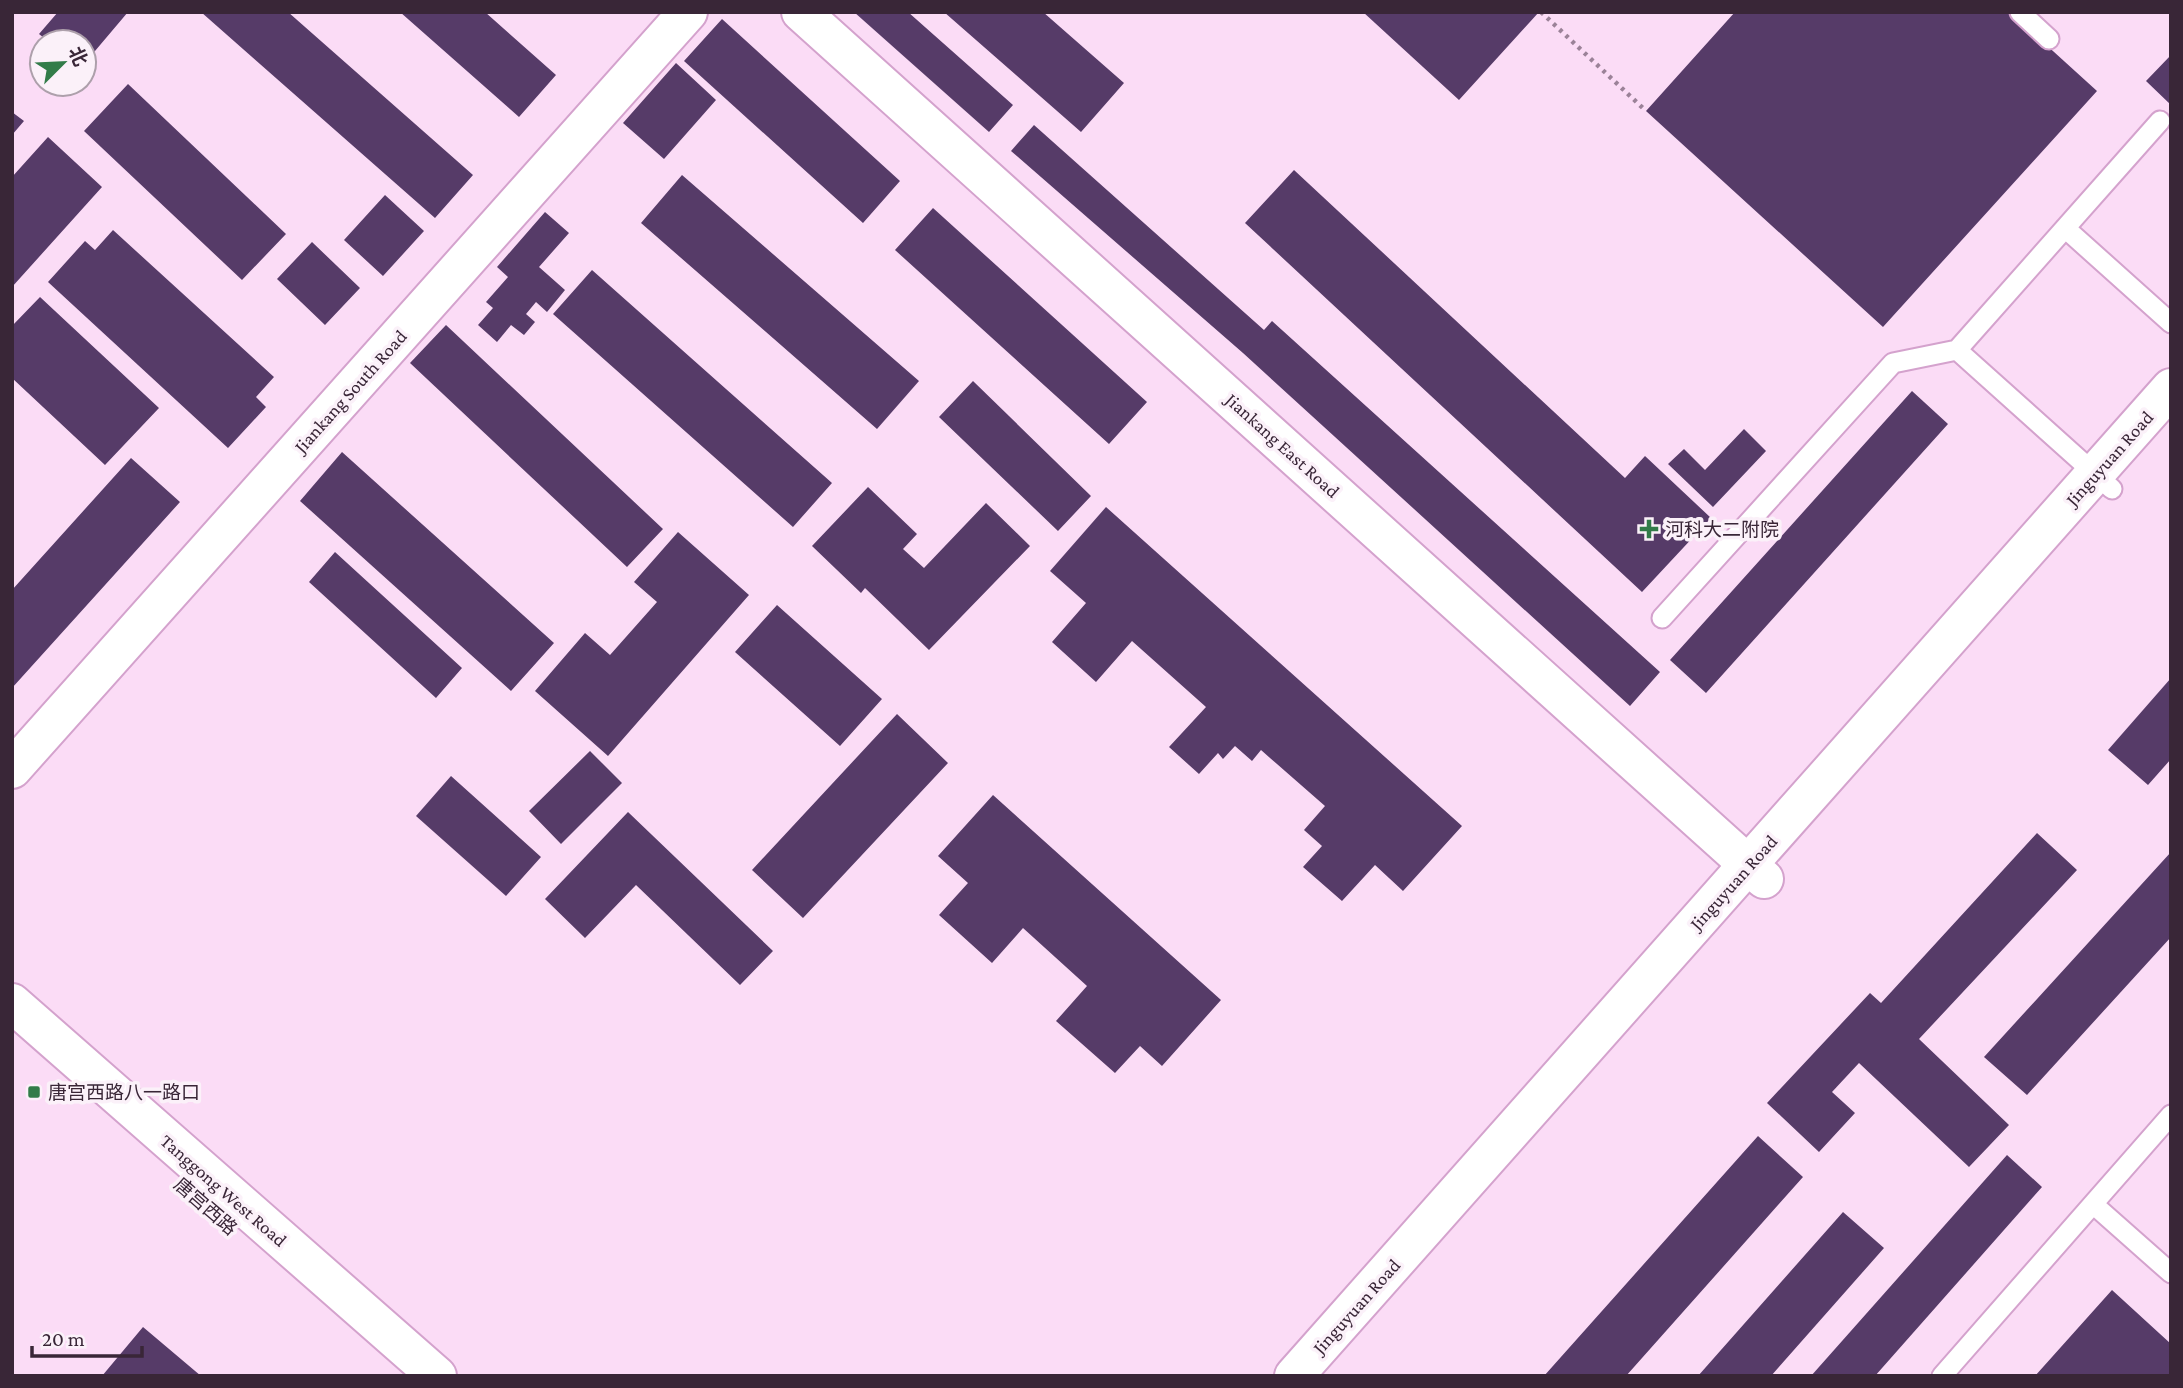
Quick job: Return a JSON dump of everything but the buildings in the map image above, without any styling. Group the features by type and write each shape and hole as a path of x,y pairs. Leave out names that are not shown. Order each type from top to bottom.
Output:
{"main road":[{"name":"Jiankang South Road","path":"12,769 688,12"},
{"name":"Jiankang East Road","path":"802,12 1756,872"},
{"name":"Jinguyuan Road","path":"1294,1376 1756,872 2103,481 2171,388"},
{"name":"Jinguyuan Road","path":"2103,481 2171,423"},
{"name":"Jinguyuan Road","path":"1326,1376 1756,872"},
{"name":"Tanggong West Road","path":"12,1003 436,1376"},
{"name":"唐宫西路","path":"12,1036 399,1376"}],"lane":[{"path":"2020,12 2049,39"},
{"path":"1662,618 1893,363 1957,350 2160,121"},
{"path":"2065,228 2171,323"},
{"path":"1957,350 2103,481"},
{"path":"1942,1376 2171,1115"},
{"path":"2092,1204 2171,1273"}],"path":[{"path":"1541,12 1646,111"}],"place":[{"name":"河科大二附院","path":"1649,529"},
{"name":"唐宫西路八一路口","path":"34,1092"}]}
